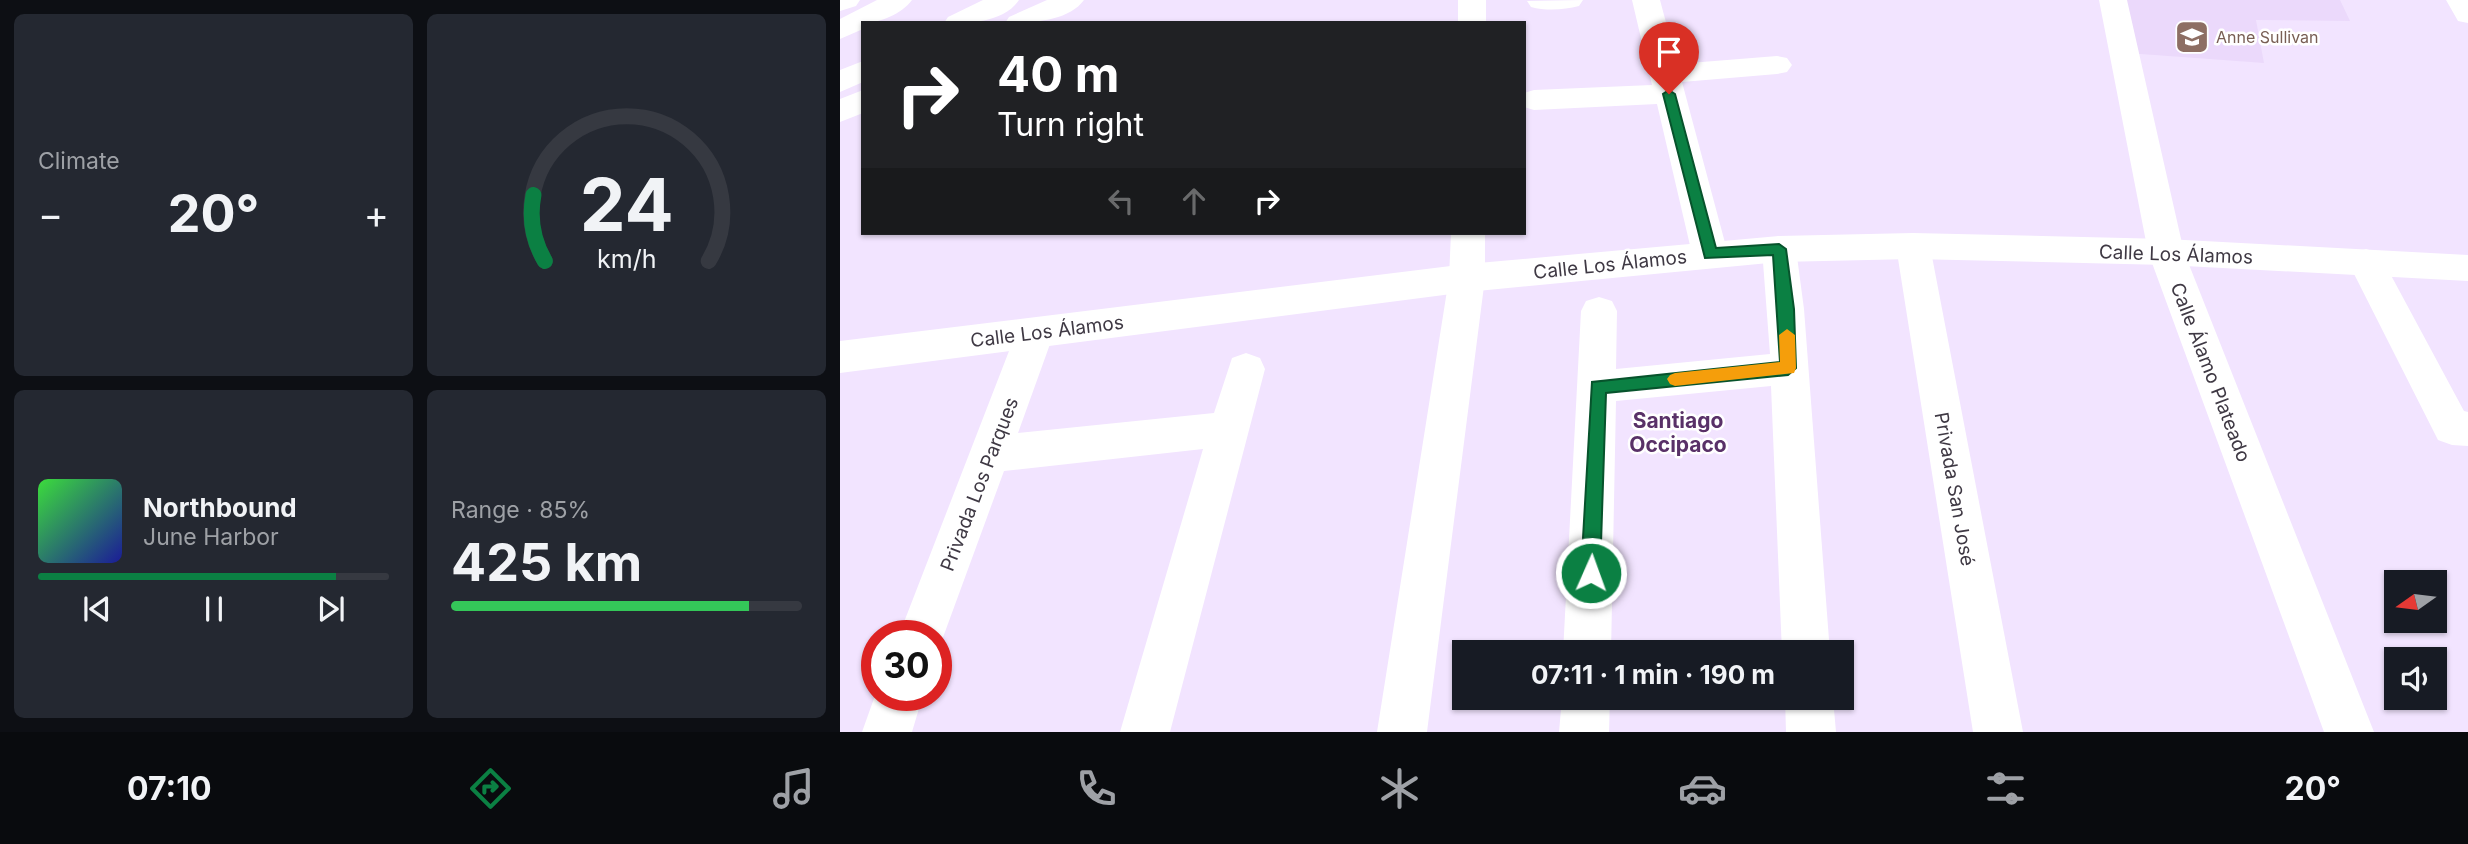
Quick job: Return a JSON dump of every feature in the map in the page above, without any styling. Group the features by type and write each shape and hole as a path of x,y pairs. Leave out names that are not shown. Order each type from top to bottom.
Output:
{"street":[{"path":"840,3 846,0"},
{"path":"840,30 898,0"},
{"path":"962,21 1005,0"},
{"path":"1023,21 1070,0"},
{"path":"1472,0 1472,21"},
{"path":"1541,1 1569,0"},
{"path":"1646,0 1710,254"},
{"name":"Calle Álamo Plateado","path":"2113,0 2166,252 2349,732"},
{"path":"2460,0 2468,15"},
{"path":"1534,100 1666,84 1777,65"},
{"path":"840,82 861,71"},
{"path":"840,112 861,101"},
{"path":"1402,732 1467,278 1468,235"},
{"name":"Calle Los Álamos","path":"840,357 1467,278 1779,249 1913,246 2166,252 2468,268"},
{"name":"Privada San José","path":"1913,246 1998,732"},
{"path":"1779,249 1786,309 1805,640"},
{"path":"2366,262 2452,428 2468,429"},
{"path":"1588,640 1599,311"},
{"name":"Privada Los Parques","path":"928,620 1035,333"},
{"path":"1598,387 1788,368"},
{"path":"1145,732 1245,369"},
{"path":"992,454 1228,429"},
{"path":"1584,732 1585,710"},
{"path":"1810,710 1811,732"},
{"path":"887,732 894,711"}],"shaded area":[{"name":"Anne Sullivan","path":"2119,0 2340,0 2350,21 2256,20 2264,63 2127,53"}],"slow traffic":[{"path":"1675,379 1788,368 1787,335"}],"place":[{"name":"Anne Sullivan","path":"2192,37"}],"district":[{"name":"Santiago Occipaco","path":"1678,433"}],"route":[{"path":"1591,573 1598,387 1788,368 1786,309 1779,249 1710,254 1669,94"}]}
